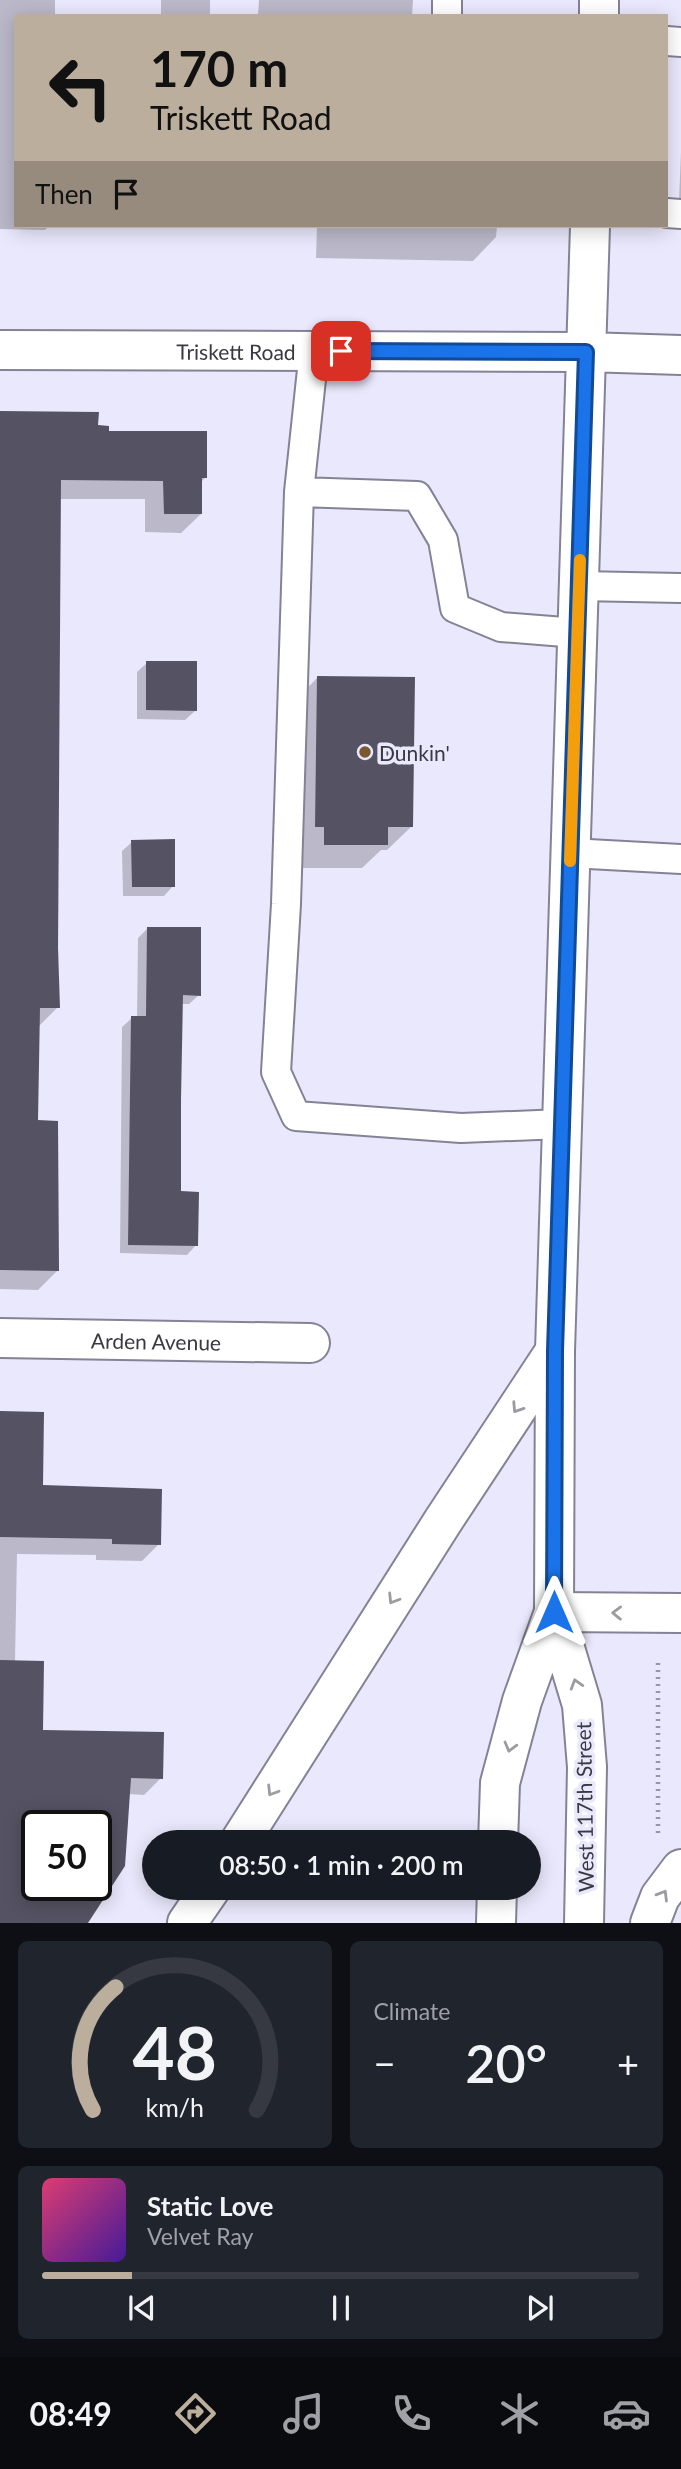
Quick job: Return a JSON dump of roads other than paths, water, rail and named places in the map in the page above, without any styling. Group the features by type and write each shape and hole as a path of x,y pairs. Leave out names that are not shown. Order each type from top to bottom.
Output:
{"main road":[{"name":"West 117th Street","path":"584,1923 587,1767 582,1705 554,1612 555,1351 590,228"},
{"name":"Triskett Road","path":"0,350 586,352 681,355"},
{"name":"Arden Avenue","path":"0,1338 310,1343"},
{"path":"247,1830 443,1521 555,1351"},
{"name":"West 117th Street","path":"498,1830 500,1783 522,1701 554,1612"},
{"path":"554,1612 681,1613"},
{"path":"650,1923 660,1897 669,1857"},
{"path":"187,1923 203,1900"},
{"path":"496,1923 497,1900"}],"lane":[{"path":"314,351 299,492 286,904 276,1072 296,1116 461,1128 562,1124"},
{"path":"299,492 417,496 443,540 455,608 501,627 577,633"},
{"path":"579,586 681,588"},
{"path":"570,853 681,859"}],"place":[{"name":"Dunkin'","path":"365,752"}]}
